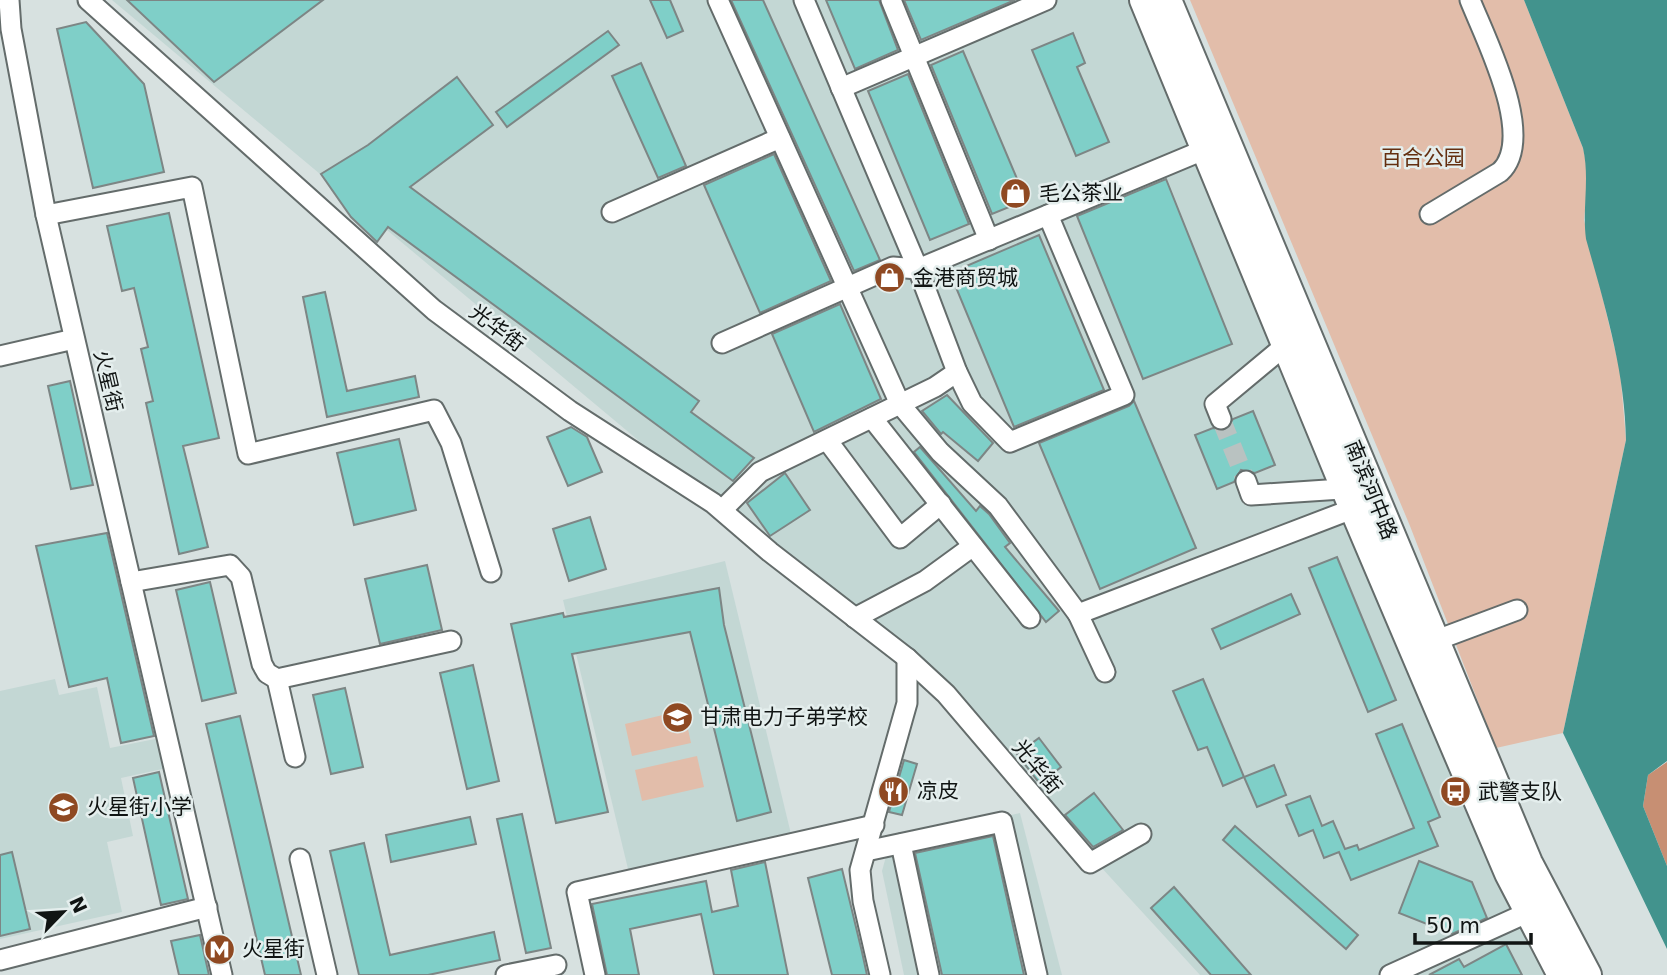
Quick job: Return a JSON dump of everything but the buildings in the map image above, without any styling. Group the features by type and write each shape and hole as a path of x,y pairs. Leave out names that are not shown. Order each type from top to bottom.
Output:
{"highway":[{"name":"南滨河中路","path":"1144,0 1287,344 1357,495 1434,641 1528,863 1587,975"},
{"name":"南滨河中路","path":"1167,0 1357,495 1509,873 1562,975"}],"street":[{"name":"火星街","path":"9,0 11,29 46,215 222,975"},
{"name":"光华街","path":"88,0 434,310 570,411 722,510 907,658 946,694 1090,863 1141,834"},
{"path":"718,0 900,404 940,452 998,506 1078,614 1105,672"},
{"path":"804,0 918,269 957,372 972,404 1010,442 1124,395 1048,215"},
{"path":"891,0 989,240"},
{"path":"841,88 1046,0"},
{"path":"1430,214 1500,172 1507,165 1511,147 1510,103 1471,0"},
{"path":"612,212 780,138"},
{"path":"722,343 893,267 918,269 1206,149"},
{"path":"46,215 192,187 248,454 434,410 451,443 491,572"},
{"path":"0,356 74,339"},
{"path":"1221,419 1215,404 1287,344"},
{"path":"722,510 760,472 900,404 957,372"},
{"path":"872,418 1030,618"},
{"path":"827,440 900,538 941,504"},
{"path":"1246,481 1251,495 1357,495"},
{"path":"1078,614 1357,495"},
{"path":"855,618 925,581 973,546"},
{"path":"131,582 230,565 241,577 262,664 267,673 277,679 451,641"},
{"path":"1434,641 1517,610"},
{"path":"880,975 863,901 860,870 907,703 907,658"},
{"path":"277,679 295,757"},
{"path":"866,851 1002,822 1037,975"},
{"path":"595,975 578,892 874,825"},
{"path":"901,844 929,975"},
{"path":"300,859 327,975"},
{"path":"0,960 207,907"},
{"path":"1390,975 1529,912"},
{"path":"506,975 556,965"}],"shaded area":[{"path":"112,0 1147,0 1584,975 1200,975 944,696"},
{"name":"甘肃电力子弟学校","path":"725,561 791,834 629,873 563,600"},
{"name":"火星街小学","path":"55,679 59,695 97,687 110,748 160,738 167,768 121,778 133,836 107,842 122,912 0,939 0,691"},
{"path":"1667,762 1667,866 1643,806 1648,775"},
{"path":"1020,813 1062,975 904,975 882,871 890,842"}],"green space":[{"name":"百合公园","path":"1190,0 1524,0 1583,148 1589,173 1584,220 1620,370 1626,440 1563,733 1496,748 1410,526"},
{"path":"684,710 691,743 632,756 625,724"},
{"path":"697,756 704,787 642,801 635,770"}],"water":[{"path":"1524,0 1667,0 1667,761 1648,775 1643,806 1667,866 1667,949 1563,733 1626,440 1625,414 1613,339 1586,239 1586,171 1583,148"}],"tunnel":[{"path":"1221,419 1246,481"}],"place":[{"name":"毛公茶业","path":"1016,193"},
{"name":"金港商贸城","path":"890,278"},
{"name":"甘肃电力子弟学校","path":"677,717"},
{"name":"凉皮","path":"894,791"},
{"name":"武警支队","path":"1455,792"},
{"name":"火星街小学","path":"64,807"},
{"name":"火星街","path":"219,949"}]}
